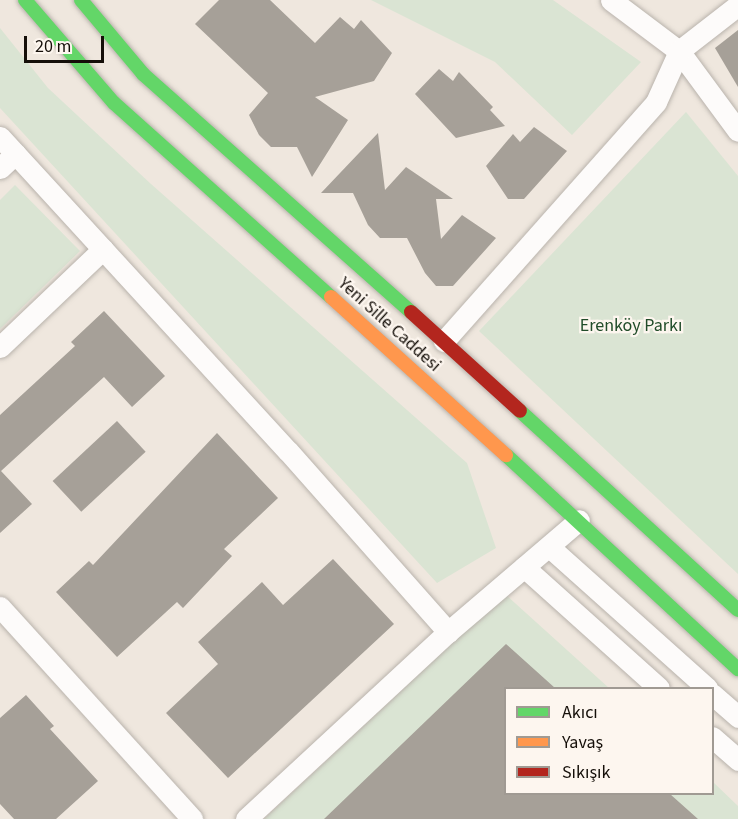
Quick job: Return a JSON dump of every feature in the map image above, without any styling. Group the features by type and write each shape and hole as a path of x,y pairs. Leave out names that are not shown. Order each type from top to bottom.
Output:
{"main road":[{"name":"Yeni Sille Caddesi","path":"25,0 114,103 579,520 738,669"},
{"name":"Yeni Sille Caddesi","path":"81,0 143,74 452,344 738,610"}],"street":[{"path":"611,0 679,51 738,132"},
{"path":"738,5 679,51 656,102 452,344 738,597"},
{"path":"0,137 8,161 103,249 448,632"},
{"path":"0,347 103,249"},
{"path":"246,819 448,632 579,520"},
{"path":"555,552 705,687"},
{"path":"524,567 657,687"},
{"path":"0,607 192,819"},
{"path":"714,696 738,717"},
{"path":"714,739 738,760"}],"green space":[{"path":"371,0 553,0 641,62 572,135 495,62"},
{"path":"0,28 48,88 151,184 467,463 496,548 437,583 0,108"},
{"name":"Erenköy Parkı","path":"686,112 738,176 738,574 479,331"},
{"path":"15,185 80,251 0,329 0,200"},
{"path":"505,594 608,687 504,687 504,795 714,795 714,783 738,806 738,819 264,819"}],"building":[{"path":"219,0 270,0 315,43 340,17 354,29 361,20 392,53 374,81 315,97 348,120 312,177 297,147 271,147 259,135 249,115 268,93 195,24"},
{"path":"738,30 738,87 715,48"},
{"path":"439,69 453,81 459,72 493,107 490,110 505,126 456,138 415,94"},
{"path":"534,127 567,151 524,199 508,199 486,166 513,134 520,142"},
{"path":"378,133 385,190 406,167 453,199 436,199 441,239 462,215 496,238 453,286 436,286 425,273 407,238 380,238 368,225 353,193 321,193"},
{"path":"104,311 165,376 132,407 104,377 1,471 32,504 0,533 0,415 75,346 71,342"},
{"path":"117,421 146,452 81,512 53,481"},
{"path":"217,433 278,498 224,549 232,556 183,608 177,602 117,657 56,592 89,561 93,565"},
{"path":"333,559 394,624 228,778 166,713 218,664 198,642 262,582 283,605"},
{"path":"506,644 554,687 504,687 504,795 671,795 698,819 324,819"},
{"path":"26,695 54,726 50,729 98,781 56,819 14,819 0,804 0,718"}],"traffic: fast":[{"path":"25,0 114,103 331,297"},
{"path":"81,0 143,74 411,312"},
{"path":"520,411 738,610"},
{"path":"506,455 738,669"}],"traffic: slow":[{"path":"331,297 506,455"}],"traffic: jam":[{"path":"411,312 520,411"}]}
